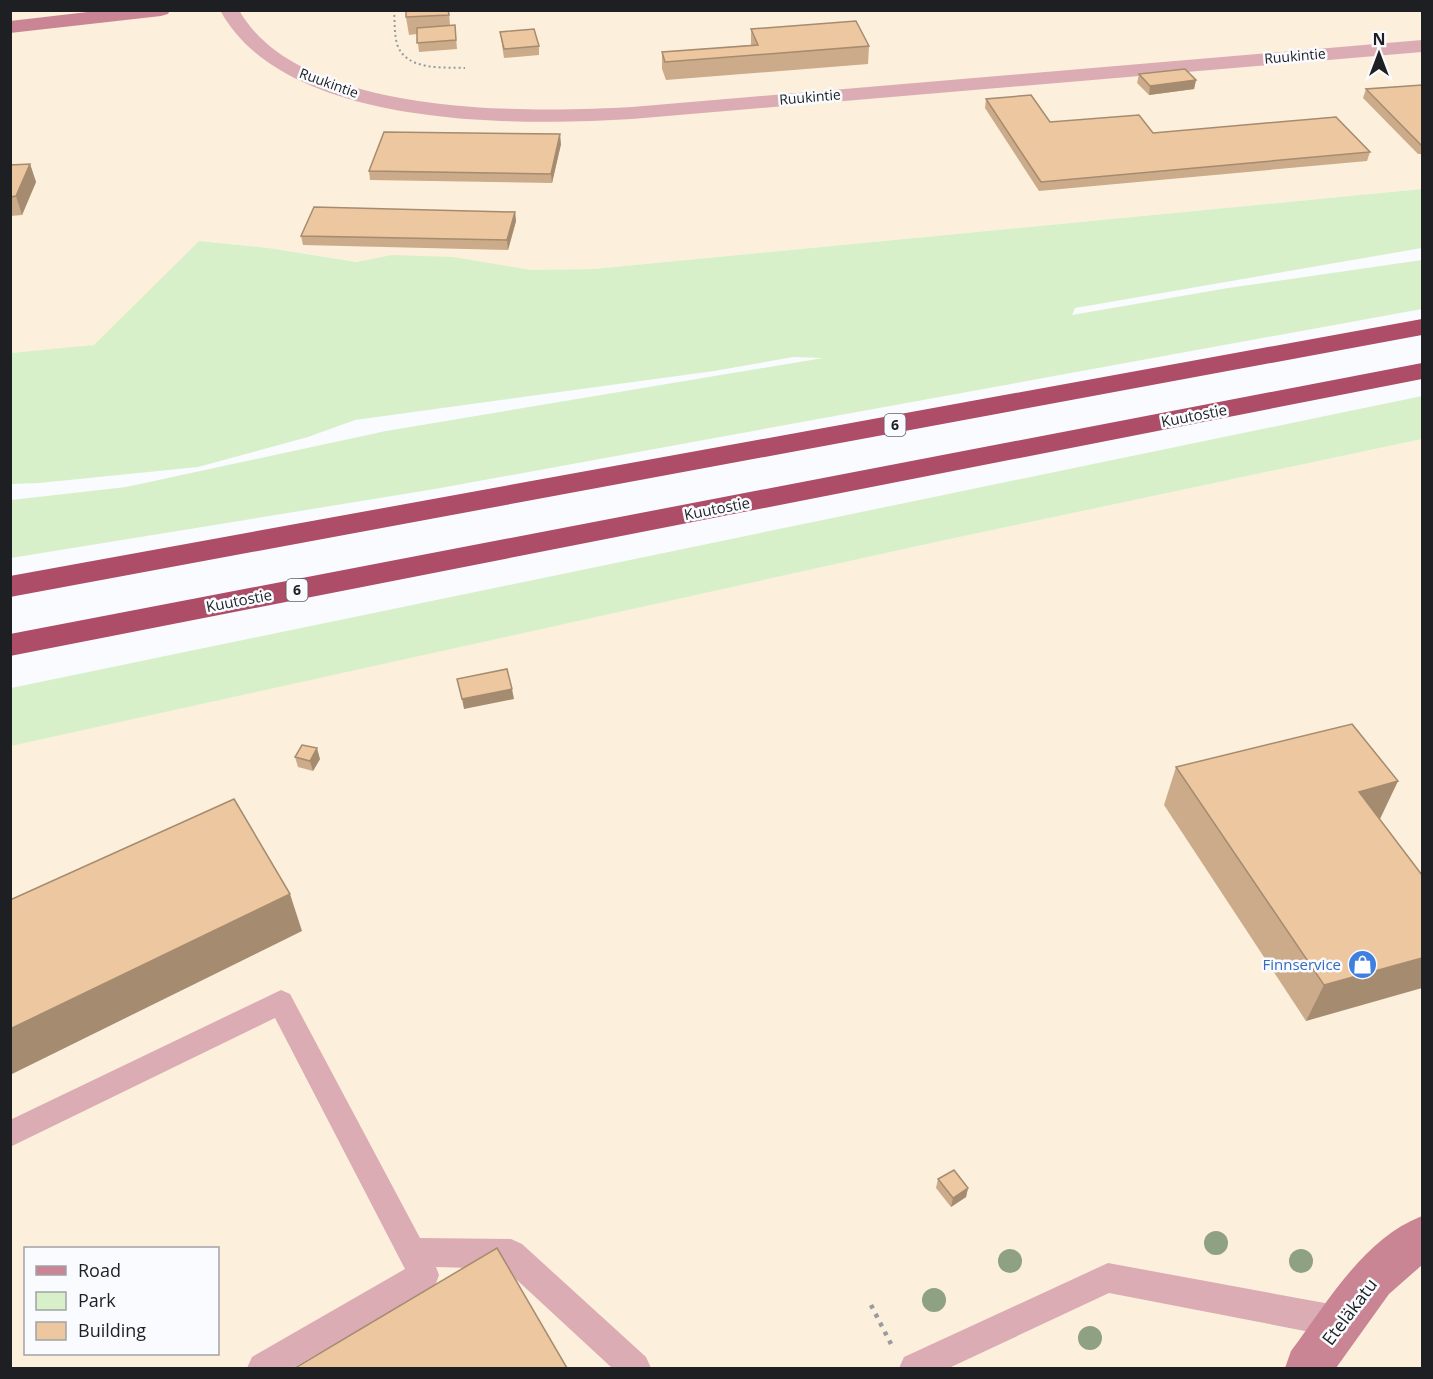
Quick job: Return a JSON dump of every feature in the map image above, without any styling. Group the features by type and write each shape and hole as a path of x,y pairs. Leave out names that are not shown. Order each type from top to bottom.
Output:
{"highway":[{"name":"6","path":"10,587 1422,327"},
{"name":"Kuutostie","path":"10,645 1422,371"},
{"path":"10,660 584,535"},
{"path":"10,580 260,540"}],"street":[{"path":"10,27 161,10"},
{"name":"Ruukintie","path":"229,10 241,31 264,53 303,75 361,96 421,109 488,116 564,117 632,113 1422,46"},
{"name":"Eteläkatu","path":"1308,1368 1373,1278 1422,1237"}],"lane":[{"path":"10,1134 281,1002 424,1275 263,1368"},
{"path":"411,1252 511,1254 635,1368"},
{"path":"915,1368 1108,1278 1341,1322"}],"path":[{"path":"394,10 397,46 402,55 411,62 428,66 465,68"},
{"path":"871,1305 892,1347"}],"shaded area":[{"path":"11,11 1422,11 1422,189 593,269 502,271 398,268 269,248 199,241 94,346 11,353"},
{"path":"1422,439 1422,1368 11,1368 10,746 936,542"}],"green space":[{"path":"1422,189 1422,248 1075,308 1072,315 1228,288 1422,260 1422,309 435,489 11,558 11,500 126,487 386,431 823,358 793,357 714,371 355,420 308,437 198,467 11,484 11,353 94,345 199,241 269,248 357,262 392,255 453,257 531,270 593,269"},
{"path":"1422,396 1422,439 936,542 11,746 11,688"}],"building":[{"path":"406,10 448,10 449,15 406,17"},
{"path":"856,21 869,46 665,62 662,52 758,45 751,29"},
{"path":"455,25 456,40 417,43 417,28"},
{"path":"534,29 539,46 504,49 500,32"},
{"path":"1185,69 1196,80 1150,86 1139,74"},
{"path":"1422,85 1422,144 1421,145 1366,89"},
{"path":"1031,95 1050,122 1139,115 1153,133 1336,117 1370,152 1041,182 986,99"},
{"path":"384,132 560,134 551,174 369,171"},
{"path":"30,164 16,196 10,197 10,165"},
{"path":"314,207 515,212 507,240 301,236"},
{"path":"507,669 512,689 462,699 457,679"},
{"path":"1352,724 1398,781 1359,792 1422,875 1422,958 1324,985 1176,767"},
{"path":"302,745 317,748 310,761 295,757"},
{"path":"234,799 290,894 10,1029 10,900"},
{"path":"954,1170 968,1188 953,1198 938,1179"},
{"path":"497,1248 567,1368 295,1368"}],"place":[{"name":"Finnservice","path":"1362,965"}]}
